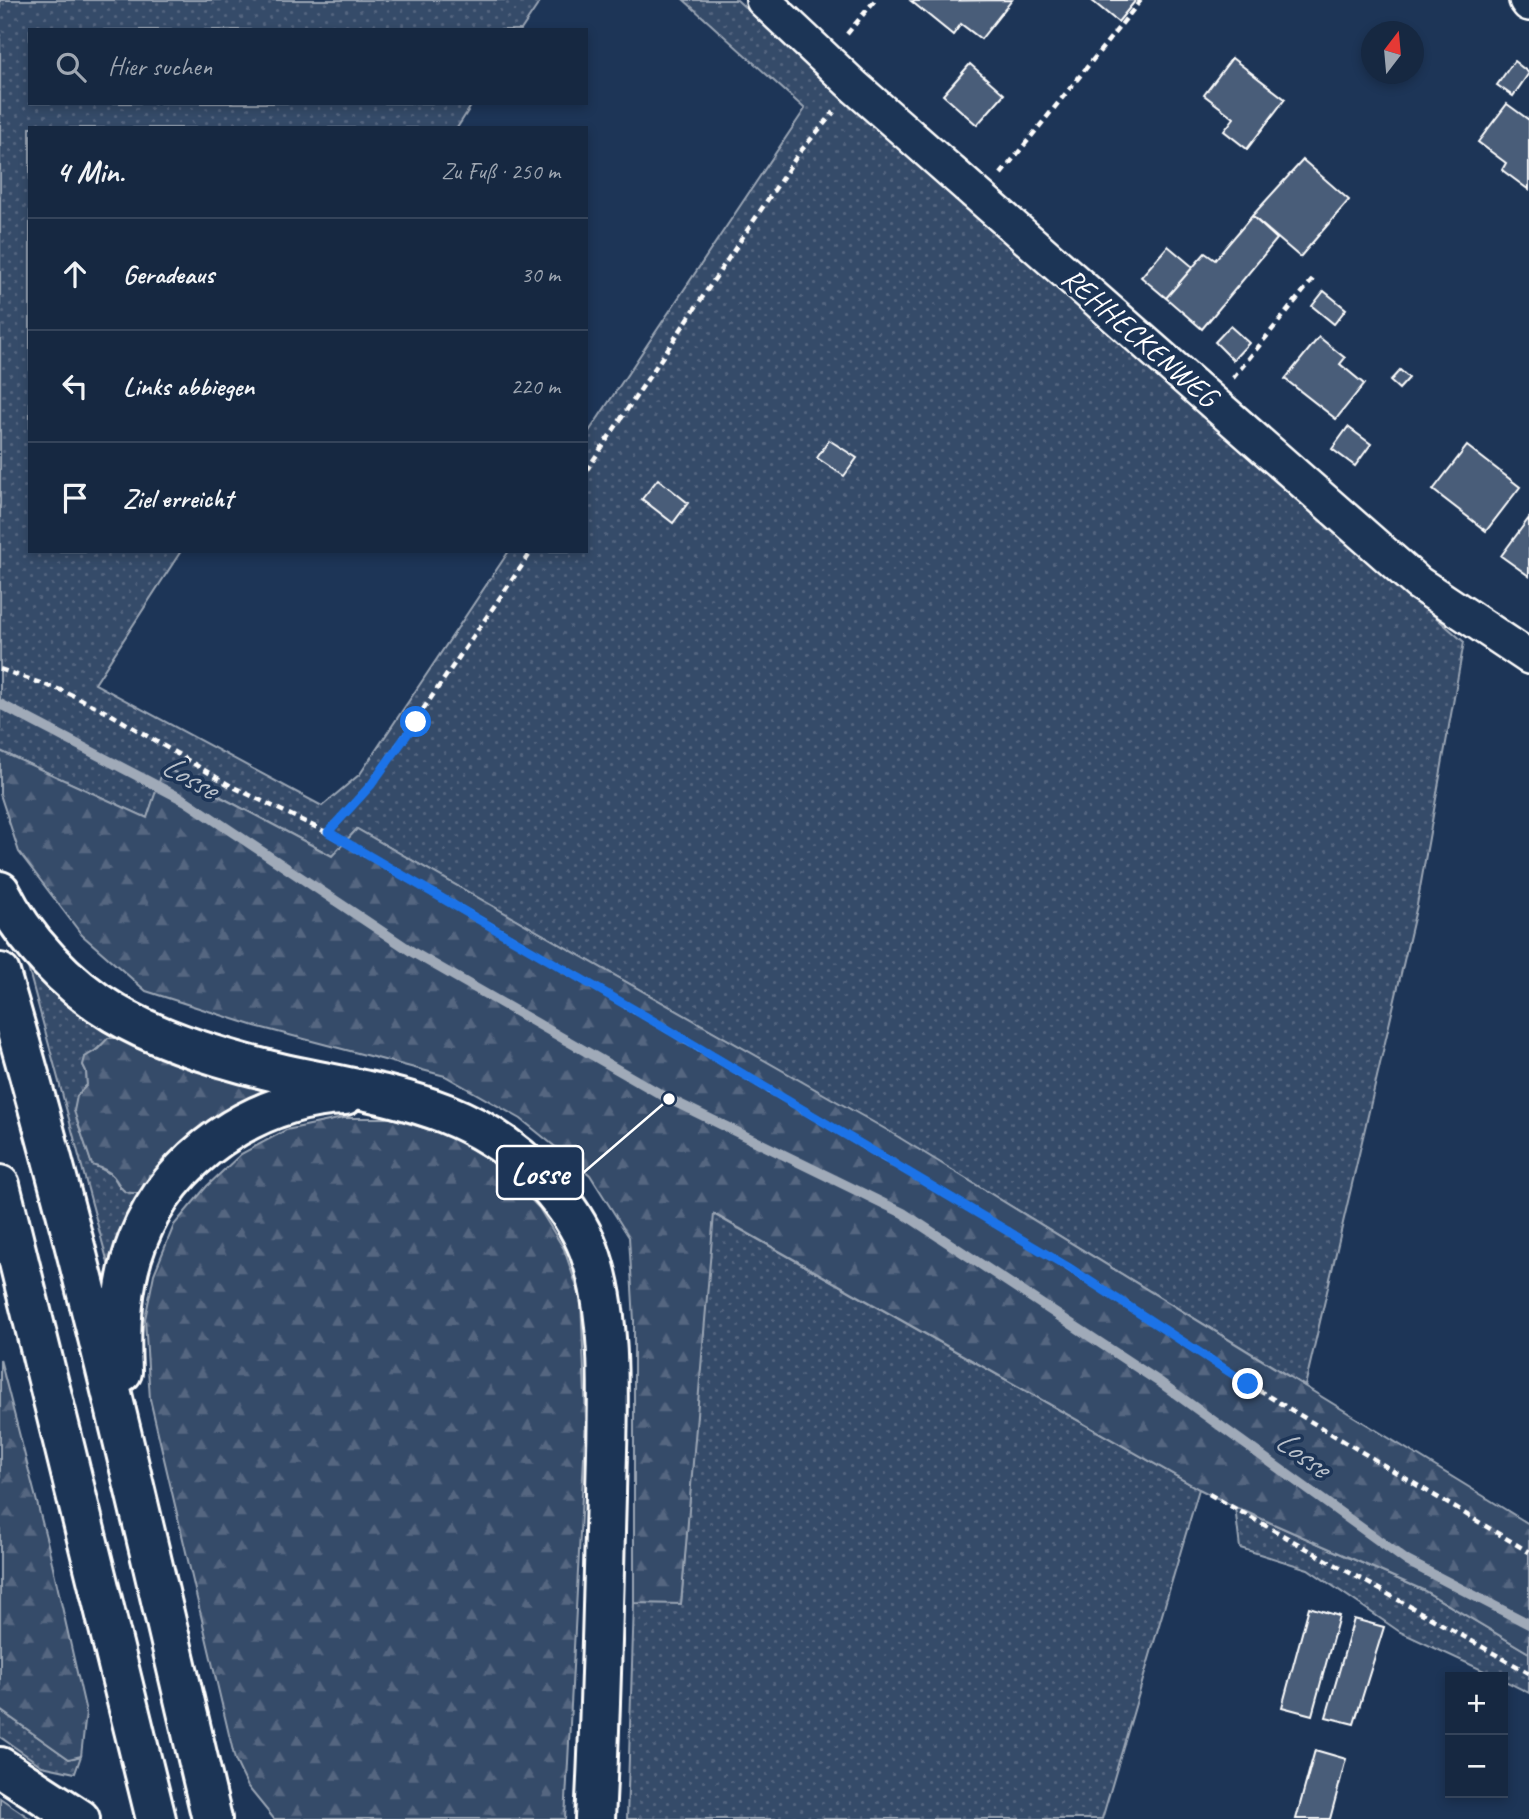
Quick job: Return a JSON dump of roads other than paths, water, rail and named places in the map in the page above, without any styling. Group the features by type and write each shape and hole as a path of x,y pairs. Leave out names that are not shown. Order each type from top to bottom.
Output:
{"main road":[{"path":"0,891 26,933 51,961 77,987 113,1013 158,1034 229,1058 452,1114 487,1132 519,1155 553,1190 568,1211 580,1230 594,1266 607,1373 604,1584 595,1819"},
{"path":"0,973 35,1094 126,1448 212,1819"},
{"path":"126,1448 121,1333 126,1282 144,1226 172,1184 193,1160 224,1135 265,1112 324,1096 390,1097"},
{"path":"0,1185 156,1819"},
{"path":"0,1768 80,1819"}],"street":[{"name":"REHHECKENWEG","path":"763,0 855,87 1418,583 1529,657"},
{"path":"1526,0 1529,5"}],"waterway":[{"name":"Losse","path":"0,704 186,801 414,953 669,1099 903,1213 1161,1383 1407,1561 1529,1624"}],"place":[{"name":"Losse","path":"669,1099"}]}
